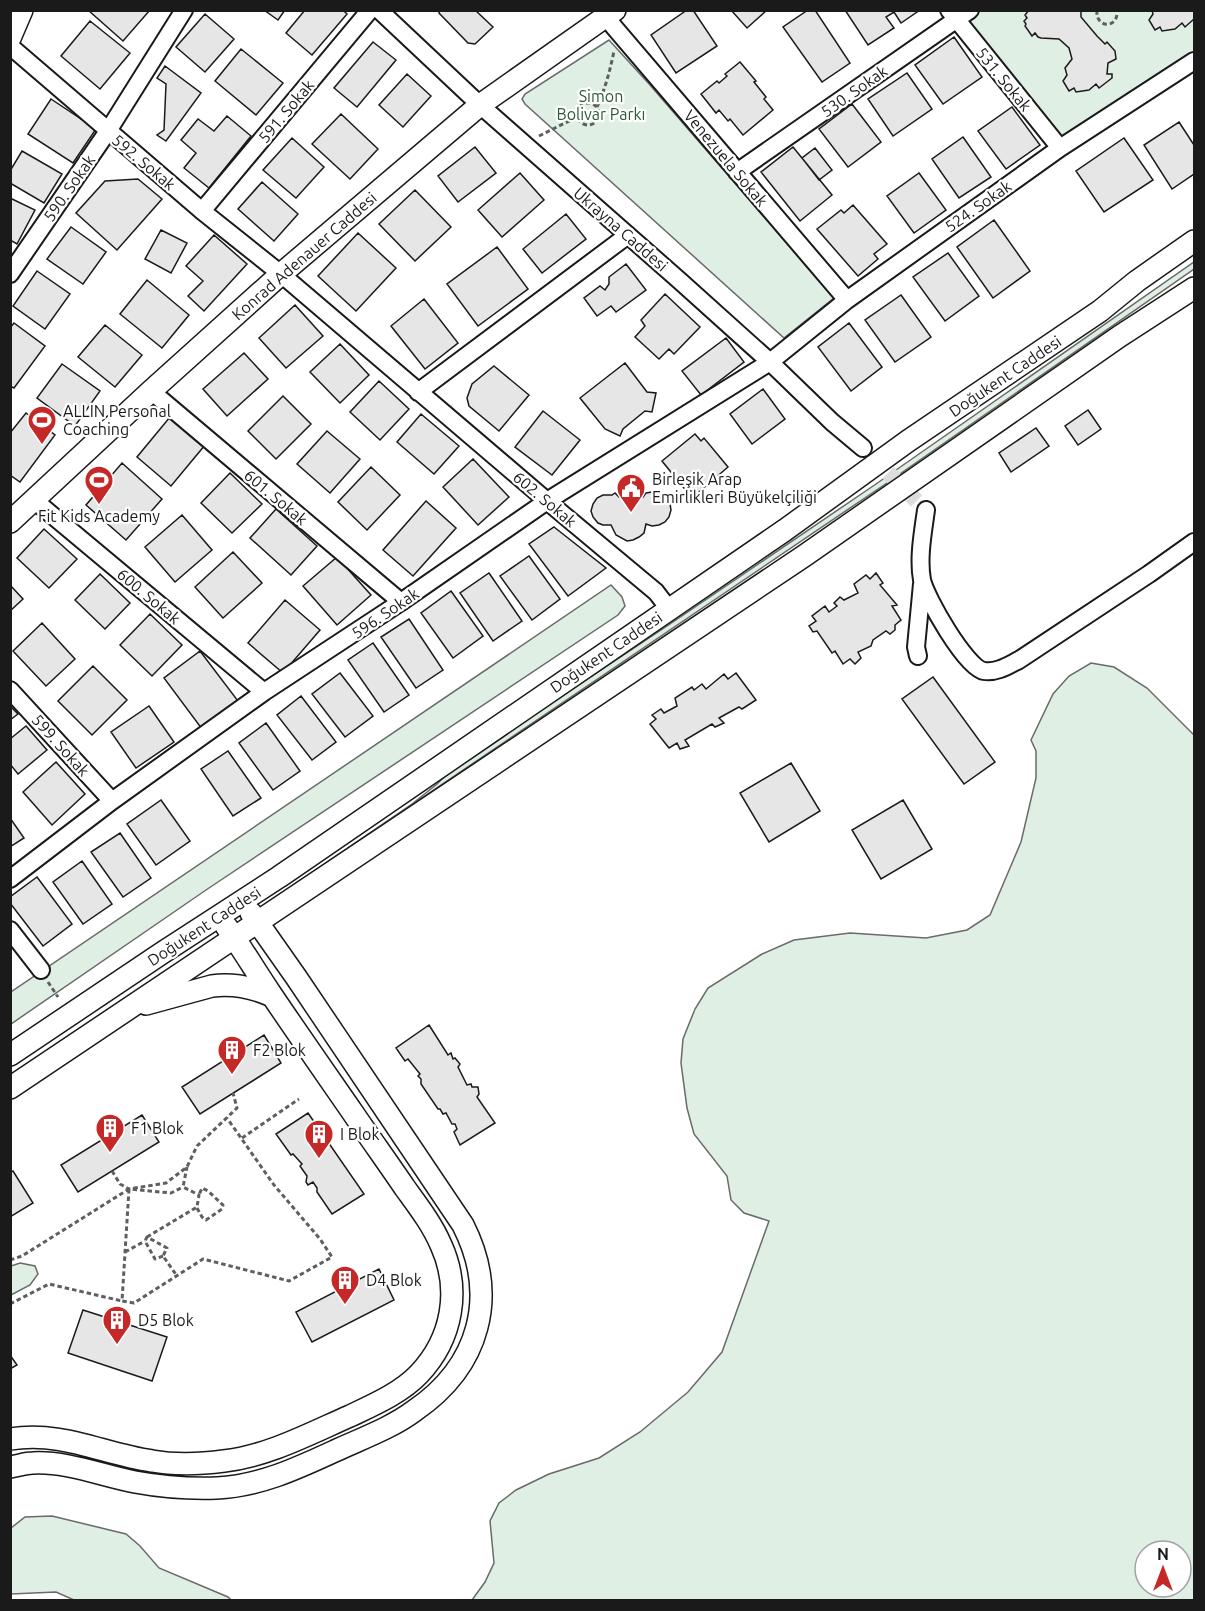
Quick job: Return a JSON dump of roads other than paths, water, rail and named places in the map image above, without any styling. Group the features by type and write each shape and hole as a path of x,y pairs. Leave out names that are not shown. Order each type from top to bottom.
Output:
{"main road":[{"path":"10,38 22,10"},
{"name":"Konrad Adenauer Caddesi","path":"13,516 34,500 281,274 480,105 610,16"},
{"name":"Doğukent Caddesi","path":"10,1054 279,877 784,530 908,441 1100,311 1137,281 1194,242"},
{"name":"Doğukent Caddesi","path":"10,1088 757,588 1120,336 1194,288"},
{"path":"10,1467 33,1462 58,1464 158,1486 211,1488 250,1484 303,1466 412,1413 434,1396 450,1379 463,1362 471,1343 479,1317 480,1282 477,1257 463,1225 242,900"},
{"path":"10,1439 44,1437 68,1440 152,1461 198,1463 246,1458 316,1431 388,1396 411,1381 434,1355 448,1326 453,1298 450,1268 440,1242 423,1213 219,916"},
{"path":"128,1009 223,984 239,985 272,996"}],"street":[{"name":"590. Sokak","path":"10,274 108,131 184,10"},
{"name":"591. Sokak","path":"202,211 370,10"},
{"name":"Ukrayna Caddesi","path":"379,10 480,105 770,362 832,422 863,448"},
{"name":"531. Sokak","path":"958,14 1060,148"},
{"name":"530. Sokak","path":"737,172 958,14"},
{"name":"Venezuela Sokak","path":"610,16 737,172 847,300"},
{"name":"592. Sokak","path":"10,46 202,211 281,274"},
{"name":"524. Sokak","path":"770,362 847,300 1060,148 1194,61"},
{"path":"418,392 628,235"},
{"name":"602. Sokak","path":"281,274 656,592 669,609"},
{"name":"596. Sokak","path":"10,879 112,801 264,692 401,602 547,501 770,362"},
{"name":"601. Sokak","path":"151,391 401,602"},
{"name":"600. Sokak","path":"34,500 264,692"},
{"path":"918,656 916,647 926,510"},
{"path":"922,581 948,632 975,666 980,670 999,670 1019,660 1194,542"},
{"name":"599. Sokak","path":"10,690 112,801"},
{"path":"10,930 41,970"}],"tunnel":[{"path":"871,456 926,510"}],"place":[{"name":"ALLIN Personal Coaching","path":"42,446"},
{"name":"Fit Kids Academy","path":"99,506"},
{"name":"Birleşik Arap Emirlikleri Büyükelçiliği","path":"631,514"},
{"name":"F2 Blok","path":"232,1076"},
{"name":"F1 Blok","path":"110,1154"},
{"name":"I Blok","path":"319,1160"},
{"name":"D4 Blok","path":"345,1306"},
{"name":"D5 Blok","path":"117,1346"}],"park label":[{"name":"Simon Bolivar Parkı","path":"601,105"}]}
